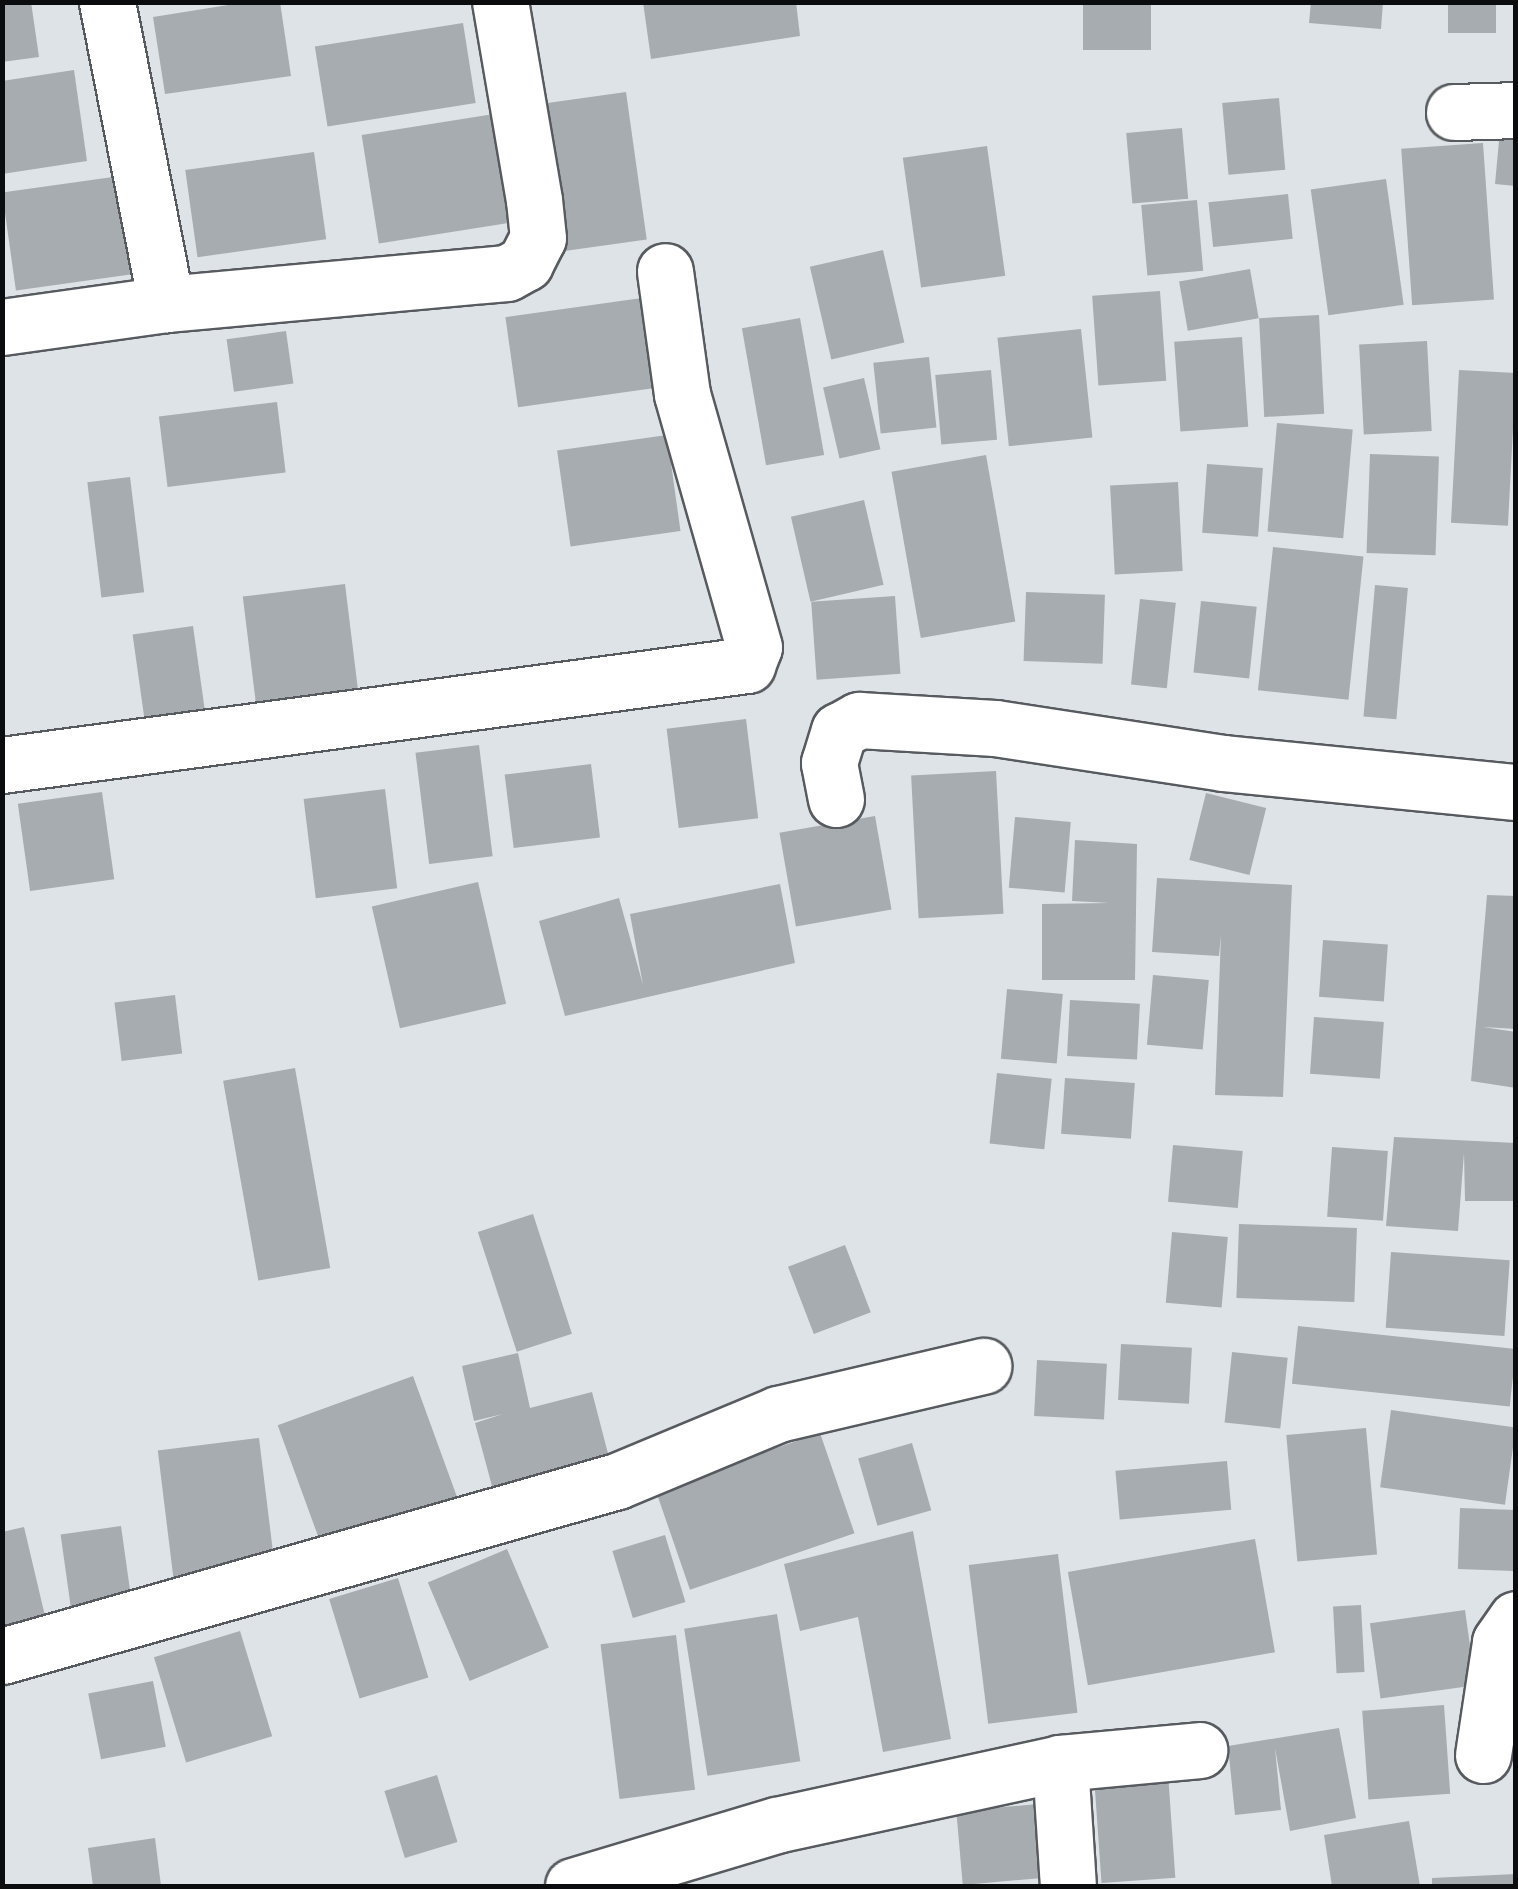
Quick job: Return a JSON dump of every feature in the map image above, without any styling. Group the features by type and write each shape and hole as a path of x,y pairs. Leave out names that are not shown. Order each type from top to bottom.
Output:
{"street":[{"path":"107,2 166,304"},
{"path":"2,327 166,304 507,273 525,263 538,238 500,2"},
{"path":"1454,112 1516,110"},
{"path":"2,765 746,665 754,646 682,394 665,271"},
{"path":"836,799 828,763 839,731 860,720 995,728 1224,763 1516,792"},
{"path":"2,1656 618,1481 778,1414 983,1366"},
{"path":"1483,1755 1500,1642 1516,1619"},
{"path":"574,1886 776,1825 1060,1763 1199,1750"},
{"path":"1060,1763 1068,1886"}],"building":[{"path":"2,2 31,2 39,57 2,62"},
{"path":"247,2 280,2 291,76 165,94 153,17"},
{"path":"643,2 796,2 800,36 651,59"},
{"path":"1083,2 1151,2 1151,50 1083,50"},
{"path":"1311,2 1383,2 1381,29 1309,23"},
{"path":"1448,2 1496,2 1496,33 1448,33"},
{"path":"463,23 476,103 328,126 315,46"},
{"path":"74,70 87,161 2,174 2,81"},
{"path":"626,92 647,240 547,254 526,106"},
{"path":"1279,98 1285,170 1228,175 1222,103"},
{"path":"494,114 511,223 379,244 362,135"},
{"path":"1501,119 1516,120 1516,186 1495,184"},
{"path":"1182,128 1188,199 1132,204 1126,133"},
{"path":"1483,143 1494,300 1412,305 1401,149"},
{"path":"987,146 1005,276 921,288 903,158"},
{"path":"314,152 326,239 198,257 185,170"},
{"path":"120,176 134,274 16,291 2,193"},
{"path":"1386,179 1404,305 1328,315 1311,190"},
{"path":"1288,194 1293,239 1213,247 1208,202"},
{"path":"1197,200 1203,271 1147,276 1141,205"},
{"path":"883,250 904,343 831,359 810,267"},
{"path":"1250,269 1259,318 1188,331 1179,282"},
{"path":"1160,291 1166,381 1098,386 1092,296"},
{"path":"649,297 662,387 518,407 505,317"},
{"path":"1319,315 1324,414 1264,417 1259,318"},
{"path":"800,318 824,455 766,465 742,328"},
{"path":"1081,329 1092,437 1009,446 997,338"},
{"path":"286,331 293,383 234,392 227,339"},
{"path":"1242,337 1248,427 1180,432 1174,342"},
{"path":"1427,341 1432,431 1364,434 1359,345"},
{"path":"929,357 936,428 881,433 873,363"},
{"path":"991,370 997,440 941,445 935,375"},
{"path":"1459,370 1516,373 1508,526 1451,523"},
{"path":"864,378 880,449 839,459 823,387"},
{"path":"277,402 286,472 168,487 159,417"},
{"path":"1277,423 1353,430 1343,538 1268,532"},
{"path":"667,435 680,531 571,547 557,450"},
{"path":"1370,454 1439,456 1436,555 1367,553"},
{"path":"986,455 1015,621 921,638 891,472"},
{"path":"1207,464 1263,468 1258,537 1202,533"},
{"path":"130,477 144,592 101,597 87,482"},
{"path":"1178,482 1183,571 1115,574 1110,486"},
{"path":"864,500 884,585 810,602 791,517"},
{"path":"1273,547 1364,557 1348,700 1258,690"},
{"path":"345,584 358,691 256,704 243,597"},
{"path":"1375,585 1408,588 1396,719 1363,716"},
{"path":"1026,592 1105,595 1103,664 1024,661"},
{"path":"895,596 900,674 817,680 811,602"},
{"path":"1140,599 1176,603 1167,688 1131,685"},
{"path":"1201,601 1257,607 1249,678 1193,673"},
{"path":"193,626 205,713 145,722 133,634"},
{"path":"746,719 758,818 679,828 667,729"},
{"path":"479,745 493,856 429,864 415,753"},
{"path":"591,764 600,837 514,848 505,775"},
{"path":"996,771 1003,914 919,918 911,775"},
{"path":"385,789 397,888 316,898 304,799"},
{"path":"102,792 114,879 30,891 18,804"},
{"path":"1206,793 1266,808 1249,875 1189,860"},
{"path":"875,816 891,910 796,926 779,833"},
{"path":"1015,817 1071,822 1065,893 1009,888"},
{"path":"1075,840 1137,844 1135,980 1042,980 1042,904 1110,903 1072,901"},
{"path":"1157,878 1292,885 1283,1097 1215,1095 1221,935 1219,956 1152,952"},
{"path":"478,882 506,1004 400,1028 372,907"},
{"path":"780,884 795,963 565,1016 539,921 619,898 643,985 630,914"},
{"path":"1487,895 1516,896 1516,1029 1483,1027 1516,1032 1516,1088 1471,1081"},
{"path":"1323,940 1388,945 1384,1001 1319,997"},
{"path":"1153,975 1209,980 1203,1050 1147,1045"},
{"path":"1007,989 1063,994 1057,1064 1001,1059"},
{"path":"175,995 182,1054 122,1061 114,1002"},
{"path":"1070,1000 1140,1004 1137,1060 1067,1056"},
{"path":"1314,1017 1384,1022 1380,1079 1310,1074"},
{"path":"295,1068 330,1268 258,1281 223,1081"},
{"path":"997,1073 1052,1079 1044,1149 990,1144"},
{"path":"1065,1078 1135,1083 1131,1139 1061,1134"},
{"path":"1394,1137 1516,1143 1516,1201 1465,1201 1464,1153 1458,1231 1386,1226"},
{"path":"1173,1145 1243,1151 1238,1208 1168,1202"},
{"path":"1332,1147 1388,1151 1383,1221 1327,1217"},
{"path":"533,1214 572,1334 517,1352 478,1232"},
{"path":"1239,1224 1357,1228 1354,1302 1236,1298"},
{"path":"1172,1232 1228,1237 1222,1308 1166,1303"},
{"path":"845,1245 871,1312 814,1334 788,1267"},
{"path":"1391,1252 1510,1260 1504,1336 1386,1328"},
{"path":"1298,1326 1516,1349 1510,1407 1292,1384"},
{"path":"1121,1344 1192,1348 1189,1404 1118,1400"},
{"path":"1232,1352 1288,1358 1280,1428 1225,1423"},
{"path":"518,1353 530,1408 592,1392 612,1469 496,1501 475,1423 503,1414 474,1421 462,1366"},
{"path":"1037,1360 1107,1364 1104,1420 1034,1416"},
{"path":"413,1376 458,1501 323,1550 278,1425"},
{"path":"1391,1410 1516,1428 1505,1505 1380,1487"},
{"path":"1366,1428 1377,1555 1297,1561 1286,1435"},
{"path":"820,1433 855,1533 690,1590 655,1490"},
{"path":"259,1438 275,1567 174,1579 158,1450"},
{"path":"912,1443 931,1510 877,1526 858,1458"},
{"path":"1227,1461 1231,1510 1120,1520 1115,1471"},
{"path":"1460,1508 1516,1510 1514,1571 1458,1569"},
{"path":"121,1526 133,1608 72,1617 61,1534"},
{"path":"24,1527 45,1616 2,1626 2,1532"},
{"path":"913,1531 951,1739 883,1752 858,1617 800,1631 784,1564"},
{"path":"665,1535 685,1602 633,1618 612,1551"},
{"path":"1255,1539 1275,1652 1088,1685 1068,1572"},
{"path":"507,1549 549,1647 470,1681 428,1583"},
{"path":"1058,1554 1077,1713 988,1724 969,1565"},
{"path":"398,1578 428,1677 360,1699 329,1599"},
{"path":"1361,1605 1365,1672 1337,1673 1333,1606"},
{"path":"1465,1610 1476,1685 1381,1699 1370,1623"},
{"path":"777,1614 800,1761 707,1776 684,1629"},
{"path":"240,1631 272,1736 186,1763 154,1657"},
{"path":"676,1635 695,1790 620,1799 601,1644"},
{"path":"153,1681 166,1747 101,1759 88,1694"},
{"path":"1444,1705 1450,1794 1368,1800 1362,1711"},
{"path":"1339,1728 1356,1818 1290,1831 1275,1748 1281,1810 1235,1815 1228,1746"},
{"path":"1168,1773 1175,1878 1102,1883 1094,1778"},
{"path":"437,1775 457,1842 405,1858 384,1791"},
{"path":"1039,1804 1045,1878 963,1885 956,1811"},
{"path":"1409,1821 1420,1886 1332,1886 1324,1835"},
{"path":"155,1838 161,1886 93,1886 88,1848"},
{"path":"1516,1874 1516,1886 1432,1886 1432,1878"}]}
